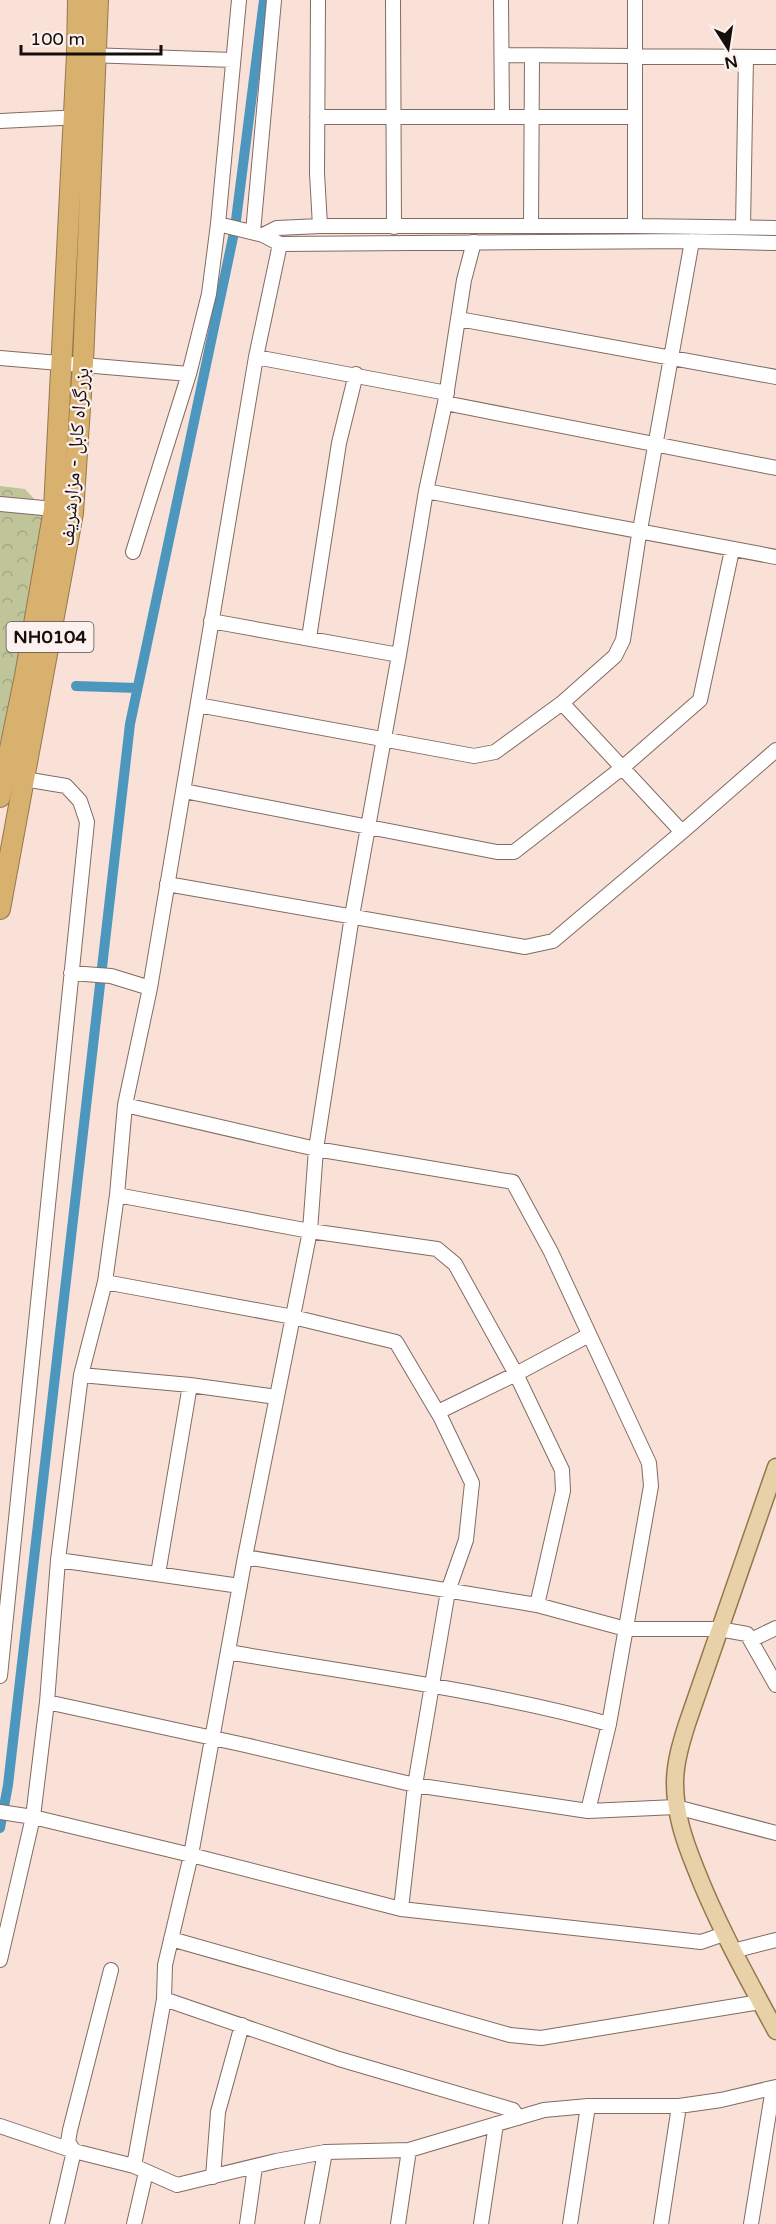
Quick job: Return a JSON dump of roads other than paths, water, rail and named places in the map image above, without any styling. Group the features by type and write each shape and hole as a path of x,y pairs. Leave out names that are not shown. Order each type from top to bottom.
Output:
{"highway":[{"name":"بزرگراه کابل - مزارشریف","path":"78,0 86,55"},
{"name":"بزرگراه کابل - مزارشریف","path":"0,797 3,764 25,676 54,509 61,362 86,55 98,0"},
{"name":"بزرگراه کابل - مزارشریف","path":"0,909 73,513 83,363 82,117"}],"main road":[{"path":"776,1467 719,1629 679,1753 675,1781 676,1807 683,1836 710,1907 776,2031"}],"street":[{"path":"133,552 189,374 209,294 222,225 238,0"},
{"path":"253,232 274,0"},
{"path":"318,0 317,117 320,226"},
{"path":"393,0 394,227"},
{"path":"501,0 502,116"},
{"path":"635,0 635,226"},
{"path":"86,55 233,60"},
{"path":"502,55 776,57"},
{"path":"531,226 532,56"},
{"path":"743,227 746,57"},
{"path":"0,121 82,117"},
{"path":"317,117 635,117"},
{"path":"222,225 253,232 280,244 692,241 776,243"},
{"path":"253,232 277,228 320,226 776,228"},
{"path":"198,705 474,756 495,752 562,703 615,656 623,640 640,531 692,241"},
{"path":"134,2224 164,1999 165,1965 191,1855 245,1557 310,1231 316,1149 352,916 426,491 446,398 464,280 474,242"},
{"path":"0,1960 33,1817 47,1702 58,1560 81,1375 105,1282 117,1195 125,1105 150,988 256,357 280,244"},
{"path":"459,319 776,377"},
{"path":"256,357 356,374 446,398 776,468"},
{"path":"0,358 83,363 189,374"},
{"path":"309,638 339,443 356,374"},
{"path":"426,491 776,557"},
{"path":"0,504 54,509"},
{"path":"184,791 497,852 514,852 622,768 700,700 732,550"},
{"path":"211,621 399,655"},
{"path":"562,703 682,832"},
{"path":"167,884 525,947 553,941 776,750"},
{"path":"0,1676 5,1576 87,822 80,801 66,786 24,779 3,764"},
{"path":"71,973 111,976 150,988"},
{"path":"125,1105 316,1149 513,1182 551,1252 649,1462 651,1486 609,1724 588,1811"},
{"path":"117,1195 310,1231 437,1249 455,1264 516,1374 562,1470 563,1491 537,1605"},
{"path":"105,1282 293,1317 396,1342 438,1412 472,1483 466,1540 448,1591 415,1785 401,1909"},
{"path":"438,1412 590,1335"},
{"path":"81,1375 190,1385 277,1397"},
{"path":"158,1574 190,1385"},
{"path":"245,1557 537,1605 626,1629 719,1629 747,1634 776,1685"},
{"path":"58,1560 240,1586"},
{"path":"751,1640 776,1628"},
{"path":"228,1652 560,1710 609,1724"},
{"path":"47,1702 415,1785 588,1811 676,1807 776,1833"},
{"path":"0,1812 33,1817 191,1855 401,1909 701,1942 724,1934"},
{"path":"171,1939 510,2035 541,2038 760,2002"},
{"path":"733,1951 776,1940"},
{"path":"57,2224 74,2151 68,2142 70,2130 111,1970"},
{"path":"164,1999 339,2058 513,2110 518,2118"},
{"path":"213,2177 218,2112 242,2025"},
{"path":"0,2126 74,2151 140,2169 177,2185 325,2152 409,2150 544,2110 588,2106 679,2106 721,2100 774,2087 751,2224"},
{"path":"570,2224 588,2106"},
{"path":"661,2224 679,2106"},
{"path":"481,2224 496,2124"},
{"path":"398,2224 409,2150"},
{"path":"312,2224 325,2152"},
{"path":"247,2224 255,2166"}],"waterway":[{"path":"0,1828 8,1785 130,724 235,228 264,0"},
{"path":"76,686 137,688"}]}
